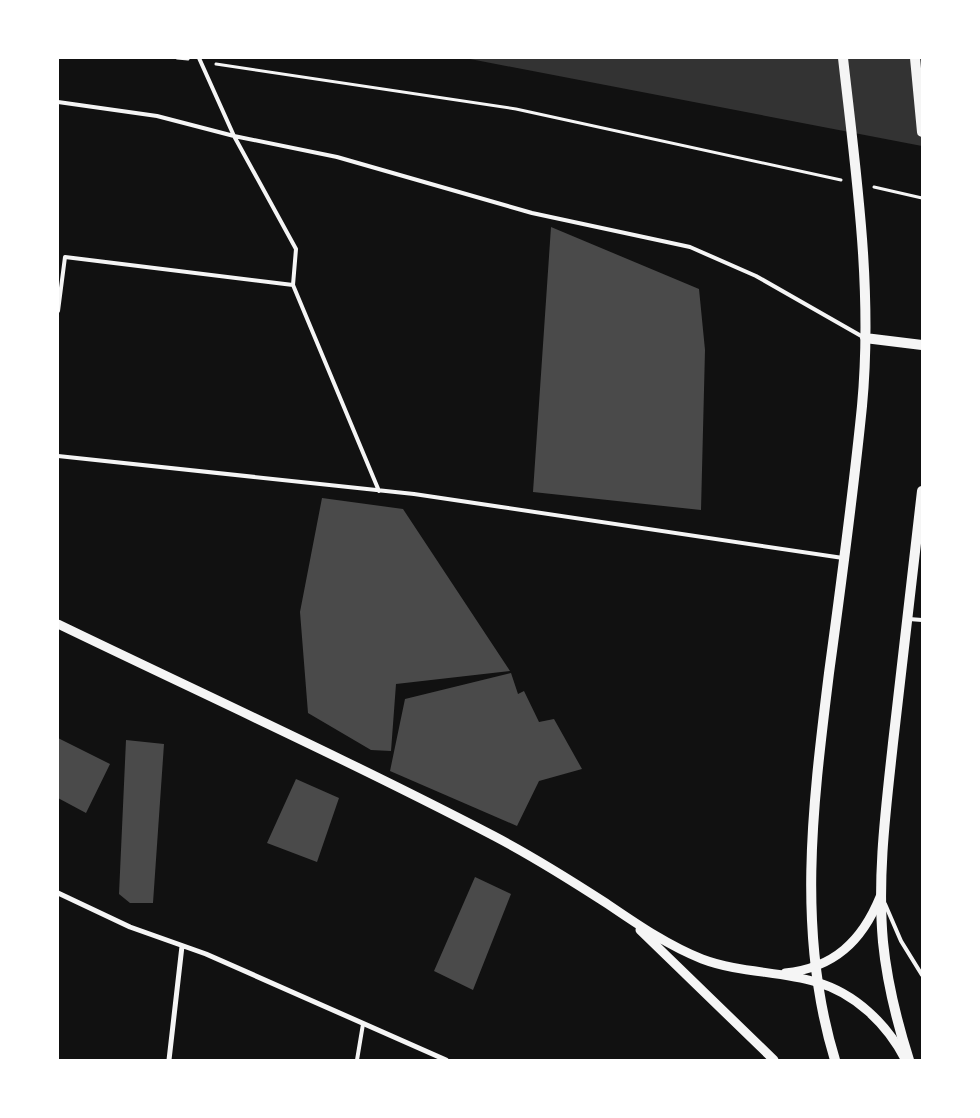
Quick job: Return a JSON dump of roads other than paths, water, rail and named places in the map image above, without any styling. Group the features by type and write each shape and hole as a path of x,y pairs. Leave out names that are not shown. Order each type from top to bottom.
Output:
{"main road":[{"path":"835,1060 814,966 810,915 811,842 818,765 862,404 866,338 865,271 844,58"},
{"path":"915,58 922,132"},
{"path":"866,338 922,345"},
{"path":"908,1060 897,1020 887,970 882,893 888,786 922,491"}],"street":[{"path":"58,624 345,761 496,837 565,877 666,942 703,959 743,970 817,982 842,992 865,1007 884,1027 908,1060"},
{"path":"58,893 130,927 206,954 446,1060"},
{"path":"772,975 796,972 833,958 861,935 882,893"},
{"path":"628,918 774,1060"},
{"path":"169,1060 182,946"}],"lane":[{"path":"198,59 234,136 296,249 293,285 379,491"},
{"path":"58,102 157,116 234,136 337,157 532,213 690,247 756,276 866,338"},
{"path":"58,311 65,257 293,285"},
{"path":"58,456 414,494 844,558"},
{"path":"907,619 922,620"},
{"path":"882,893 901,941 922,974"},
{"path":"357,1060 363,1024"}]}
